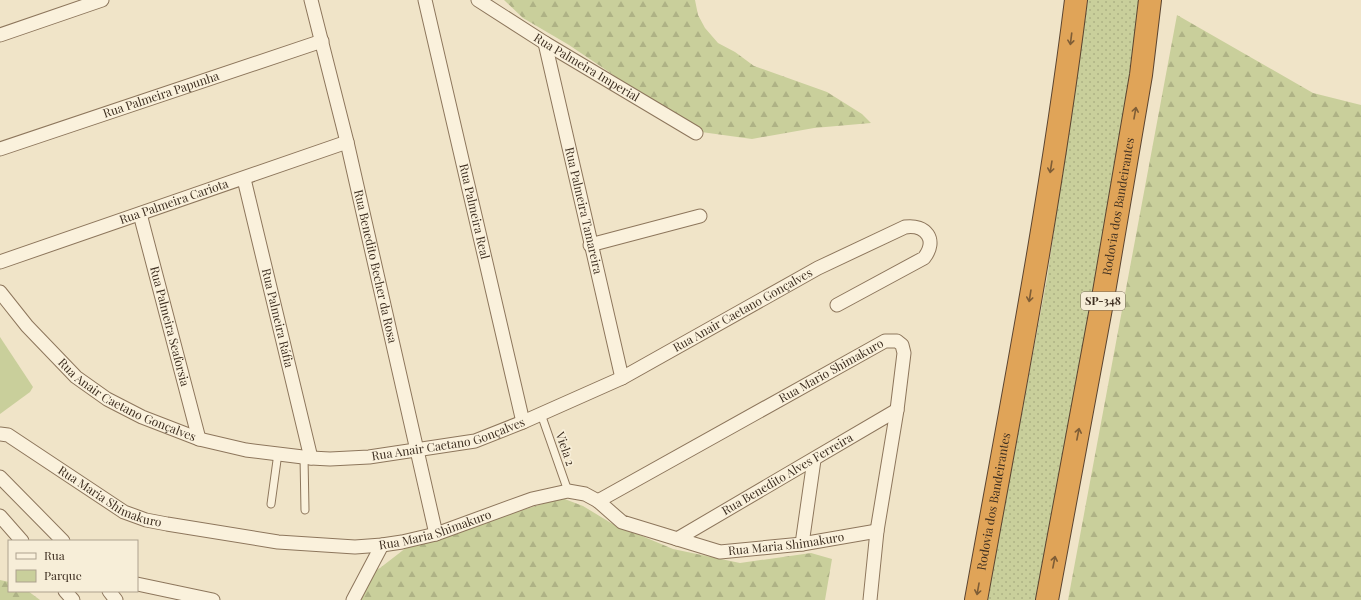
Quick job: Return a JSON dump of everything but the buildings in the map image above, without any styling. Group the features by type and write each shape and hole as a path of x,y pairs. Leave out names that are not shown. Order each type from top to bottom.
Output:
{"highway":[{"name":"Rodovia dos Bandeirantes","path":"976,600 1020,361 1062,104 1076,0"},
{"name":"Rodovia dos Bandeirantes","path":"1047,600 1108,269 1141,75 1150,0"}],"street":[{"path":"0,35 102,0"},
{"name":"Rua Benedito Becher da Rosa","path":"311,0 347,142 436,534"},
{"name":"Rua Palmeira Real","path":"425,0 523,422"},
{"name":"Rua Palmeira Imperial","path":"478,0 545,43 696,133"},
{"name":"Rua Palmeira Papunha","path":"0,149 322,41"},
{"name":"Rua Palmeira Tamareira","path":"545,43 590,245 622,378"},
{"name":"Rua Palmeira Cariota","path":"0,262 244,179 347,142"},
{"name":"Rua Palmeira Ráfia","path":"244,179 308,458"},
{"name":"Rua Palmeira Seaforsia","path":"140,214 199,439"},
{"path":"590,245 700,216"},
{"name":"Rua Anair Caetano Gonçalves","path":"0,292 27,326 76,377 107,399 142,417 199,439 246,450 308,458 330,459 369,457 475,441 523,422 622,378 818,268 905,227 913,226 927,233 931,242 929,251 924,258 837,305"},
{"name":"Rua Mario Shimakuro","path":"598,501 885,341 891,339 897,340 902,345 904,353 897,410 877,531 870,600"},
{"name":"Rua Benedito Alves Ferreira","path":"678,539 897,410"},
{"name":"Rua Maria Shimakuro","path":"0,434 8,435 124,512 146,520 278,542 355,547 382,545 436,534 532,499 568,491 585,494 598,501 622,522 720,552 802,544 877,531"},
{"path":"802,544 814,460"},
{"path":"0,477 62,540"},
{"path":"0,516 21,540"},
{"path":"353,600 382,545"},
{"path":"138,584 213,600"},
{"path":"67,592 73,600"},
{"path":"110,592 116,600"}],"lane":[{"name":"Viela 2","path":"541,414 568,491"},
{"path":"271,504 278,453"},
{"path":"305,510 308,458"}],"green space":[{"path":"504,0 695,0 698,15 705,28 718,43 735,52 754,66 827,92 862,114 871,123 814,128 752,139 694,131 656,113 612,74 569,45 523,18"},
{"path":"1088,0 1143,0 1137,48 1038,600 987,600 1047,278"},
{"path":"1177,15 1313,93 1361,105 1361,600 1068,600"},
{"path":"0,337 33,387 30,392 0,414"},
{"path":"562,498 583,506 611,523 673,549 740,563 811,553 832,559 825,600 347,600 357,579 380,568 411,544"},
{"path":"0,580 8,582 8,592 29,592 40,600 0,600"}]}
